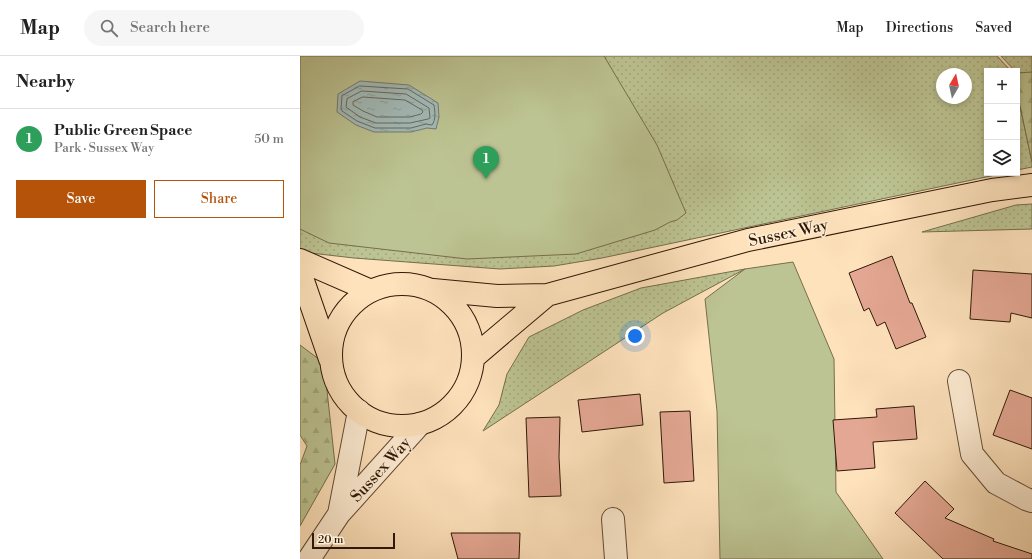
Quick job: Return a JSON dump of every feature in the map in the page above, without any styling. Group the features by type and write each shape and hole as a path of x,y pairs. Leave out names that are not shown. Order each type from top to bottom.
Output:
{"main road":[{"name":"Sussex Way","path":"432,290 497,296 547,295 748,240 992,190 1032,185"},
{"path":"300,260 371,291"},
{"path":"300,272 331,362 336,381 345,398 359,411 377,422 399,426 420,424 441,415 458,400 469,379 474,357 471,336 463,318 450,302 432,290 412,284 391,285 371,291 353,303 340,320 333,340 331,362"},
{"name":"Sussex Way","path":"474,357 547,295"}],"street":[{"path":"960,381 972,454 996,483 1026,499 1032,500"},
{"name":"Sussex Way","path":"339,514 359,411"},
{"name":"Sussex Way","path":"309,559 339,514 420,424"},
{"path":"613,519 616,559"}],"green space":[{"path":"300,56 997,56 1008,68 984,68 984,176 991,176 602,258 554,266 500,269 354,258 300,251"},
{"path":"300,56 604,56 657,145 686,213 677,220 655,230 576,254 467,259 329,243 300,229"},
{"path":"1001,56 1032,56 1032,79 1023,79 1020,76 1020,68 1012,68"},
{"path":"1032,72 1032,162 1020,106 1020,73"},
{"path":"1020,106 1032,162 1032,167 1020,169"},
{"path":"1032,204 1032,229 922,232 1016,205"},
{"path":"793,262 834,359 836,492 883,559 720,559 717,411 705,299 745,269"},
{"path":"745,269 663,313 483,431 499,405 507,374 529,337 583,310 641,288"},
{"path":"300,345 324,363 335,464 300,526 300,465 307,446 300,435"}],"water":[{"path":"360,81 409,85 438,103 439,117 436,129 427,128 411,132 374,132 356,125 337,112 338,94"}],"building":[{"path":"892,256 910,303 912,303 926,337 896,349 885,322 877,326 869,308 864,311 849,273"},
{"path":"973,270 1032,274 1032,318 1011,313 1010,322 970,319"},
{"path":"1010,390 1032,398 1032,449 993,435"},
{"path":"640,394 643,425 582,432 578,400"},
{"path":"914,406 917,439 873,442 875,468 837,471 833,420 877,417 876,409"},
{"path":"690,411 694,481 664,483 660,412"},
{"path":"560,417 559,457 561,496 529,497 526,418"},
{"path":"925,481 954,509 945,518 994,539 993,541 1032,554 1032,559 943,559 895,513"},
{"path":"451,533 520,533 519,559 458,559"}],"place":[{"name":"Public Green Space","path":"486,179"}]}
